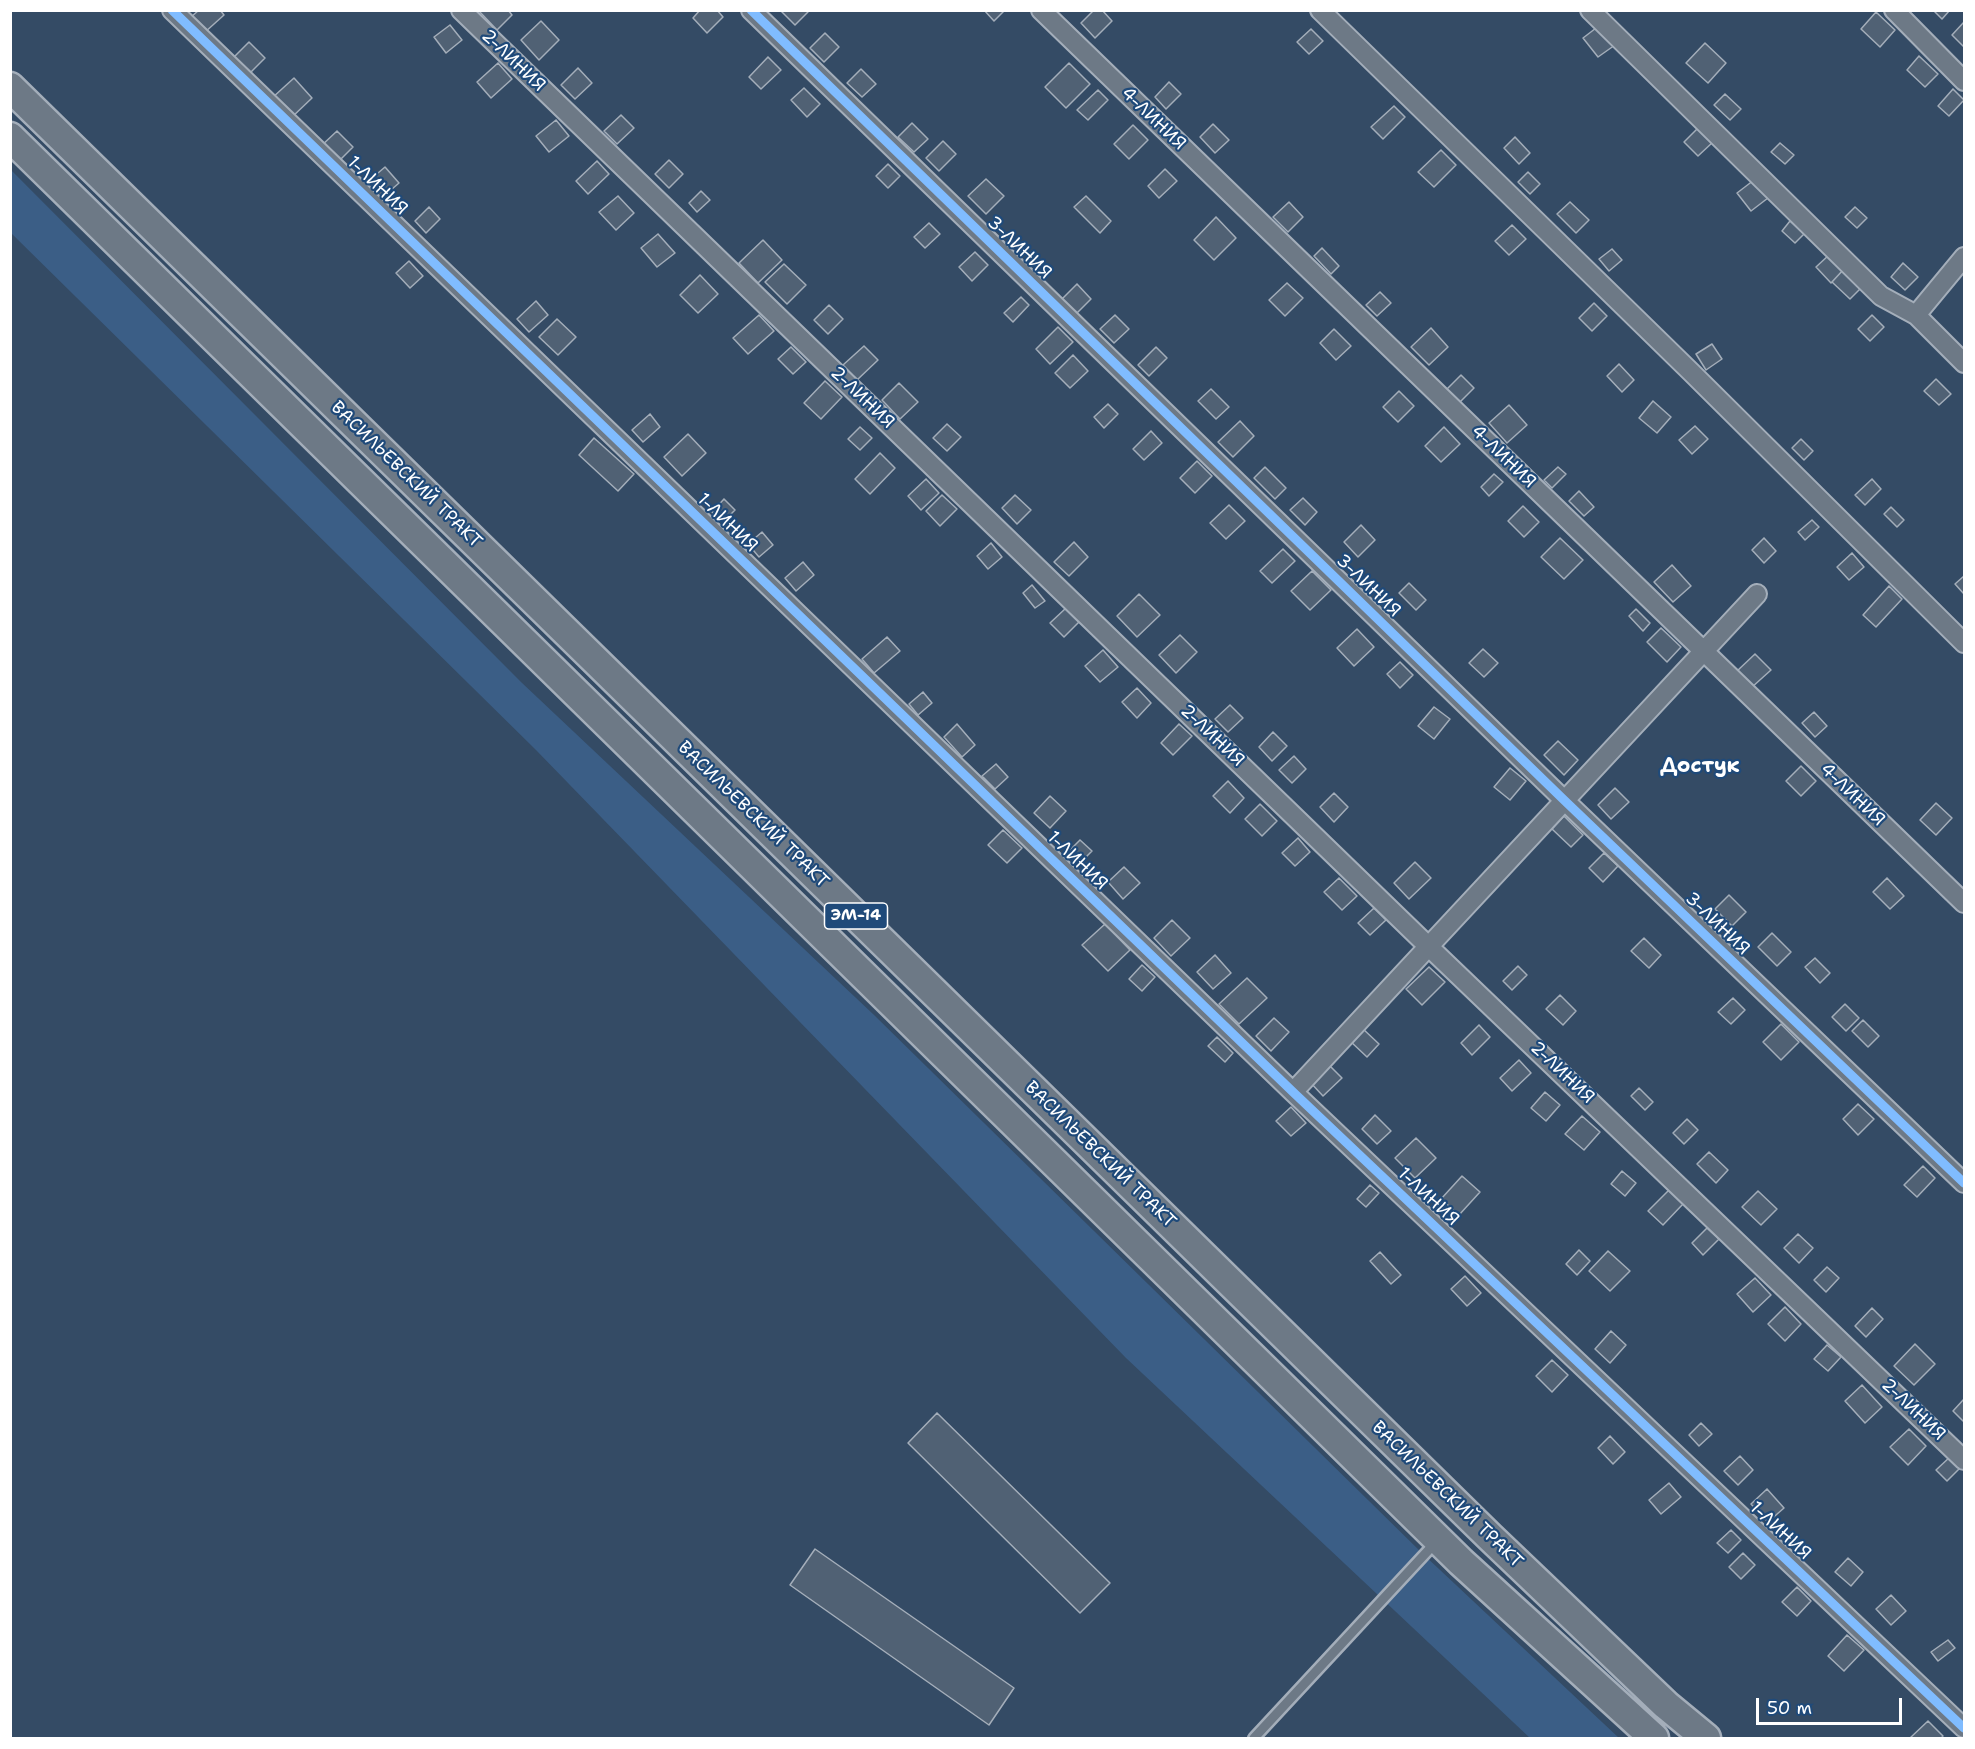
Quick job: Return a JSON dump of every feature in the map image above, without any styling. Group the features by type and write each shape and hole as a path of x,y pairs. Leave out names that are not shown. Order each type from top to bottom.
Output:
{"main road":[{"name":"ВАСИЛЬЕВСКИЙ ТРАКТ","path":"10,87 1490,1537 1666,1705 1706,1738"},
{"name":"ВАСИЛЬЕВСКИЙ ТРАКТ","path":"10,137 1439,1540 1654,1738"}],"street":[{"name":"1-ЛИНИЯ","path":"172,10 1293,1092 1965,1728"},
{"name":"2-ЛИНИЯ","path":"461,10 1428,946 1965,1460"},
{"name":"3-ЛИНИЯ","path":"751,10 1564,800 1965,1183"},
{"name":"4-ЛИНИЯ","path":"1041,10 1965,903"},
{"path":"1320,10 1965,643"},
{"path":"1590,10 1881,296 1916,315 1965,363"},
{"path":"1894,10 1965,81"},
{"path":"1916,315 1965,257"},
{"path":"1293,1092 1757,594"}],"lane":[{"path":"1254,1738 1439,1540"}],"shaded area":[{"path":"10,169 521,682 873,1014 1423,1554 1619,1738 1530,1738 1126,1358 536,750 11,233"}],"building":[{"path":"199,10 220,10 224,15 204,33 190,18"},
{"path":"478,10 508,10 512,15 497,30"},
{"path":"700,10 717,10 723,17 707,33 693,18"},
{"path":"780,10 807,10 808,12 795,25"},
{"path":"984,10 1005,10 994,21"},
{"path":"1094,10 1102,10 1112,21 1095,38 1081,23"},
{"path":"1933,10 1950,10 1942,19"},
{"path":"1876,12 1895,30 1880,47 1861,29"},
{"path":"541,21 559,40 539,60 521,40"},
{"path":"1964,22 1964,47 1952,35"},
{"path":"450,25 462,40 446,53 434,37"},
{"path":"1600,25 1615,45 1598,57 1583,38"},
{"path":"1311,29 1323,41 1309,54 1297,42"},
{"path":"825,33 839,47 824,62 810,48"},
{"path":"249,42 265,58 246,77 229,62"},
{"path":"1705,43 1726,63 1708,83 1686,63"},
{"path":"1919,56 1938,74 1925,87 1907,70"},
{"path":"768,57 781,70 761,89 749,77"},
{"path":"498,63 512,79 491,98 477,82"},
{"path":"1069,63 1090,84 1066,108 1045,87"},
{"path":"578,68 592,83 575,99 561,85"},
{"path":"861,69 876,84 862,97 847,83"},
{"path":"294,78 312,98 291,118 272,98"},
{"path":"1169,82 1181,94 1166,109 1155,97"},
{"path":"804,88 820,104 807,117 791,100"},
{"path":"1953,89 1964,100 1949,116 1938,106"},
{"path":"1098,90 1108,100 1088,120 1077,110"},
{"path":"1725,94 1741,109 1730,120 1714,105"},
{"path":"1394,106 1405,117 1383,139 1371,127"},
{"path":"621,115 634,128 617,144 604,131"},
{"path":"556,120 569,136 549,152 536,136"},
{"path":"912,123 928,139 914,152 898,137"},
{"path":"1213,124 1229,140 1215,153 1200,137"},
{"path":"1133,125 1148,140 1129,159 1114,144"},
{"path":"1699,127 1713,142 1698,156 1684,142"},
{"path":"337,131 353,147 337,163 320,147"},
{"path":"1515,137 1530,153 1519,164 1504,148"},
{"path":"943,141 956,154 939,171 926,158"},
{"path":"1780,143 1794,155 1785,164 1771,152"},
{"path":"1441,150 1456,165 1434,187 1418,172"},
{"path":"669,160 683,174 669,188 655,174"},
{"path":"597,161 609,174 588,194 576,181"},
{"path":"888,164 900,176 888,188 876,176"},
{"path":"385,167 399,183 377,202 363,186"},
{"path":"1165,169 1177,181 1159,198 1148,186"},
{"path":"1528,172 1540,184 1530,194 1518,182"},
{"path":"986,179 1004,196 986,214 968,196"},
{"path":"1754,180 1768,198 1751,211 1737,193"},
{"path":"701,191 710,200 697,212 689,203"},
{"path":"618,196 634,213 616,230 599,212"},
{"path":"1086,196 1111,221 1100,233 1074,207"},
{"path":"1289,202 1303,217 1288,232 1273,217"},
{"path":"1570,202 1589,220 1576,233 1557,214"},
{"path":"429,207 440,219 426,233 415,221"},
{"path":"1855,207 1867,218 1857,228 1845,217"},
{"path":"1216,217 1236,238 1214,260 1194,240"},
{"path":"1790,221 1804,234 1795,243 1782,231"},
{"path":"929,223 940,234 925,248 914,237"},
{"path":"1512,225 1526,239 1509,255 1495,241"},
{"path":"658,234 675,253 657,267 641,248"},
{"path":"763,240 782,260 758,283 739,263"},
{"path":"1322,248 1339,266 1331,274 1314,256"},
{"path":"1612,249 1622,260 1609,271 1599,259"},
{"path":"975,252 988,265 972,281 959,267"},
{"path":"1830,254 1844,269 1831,283 1816,267"},
{"path":"409,261 423,276 410,288 396,273"},
{"path":"1903,263 1918,277 1905,290 1891,277"},
{"path":"784,264 806,285 787,304 765,282"},
{"path":"1844,269 1862,287 1850,299 1832,282"},
{"path":"700,275 718,294 698,313 680,295"},
{"path":"1287,283 1303,298 1285,316 1269,300"},
{"path":"1077,284 1091,299 1076,314 1062,299"},
{"path":"1380,292 1391,303 1377,316 1366,305"},
{"path":"1021,297 1029,305 1013,322 1004,313"},
{"path":"536,301 548,315 529,332 517,319"},
{"path":"1594,303 1607,316 1592,331 1579,318"},
{"path":"829,305 843,319 828,334 814,320"},
{"path":"759,315 774,331 748,354 733,338"},
{"path":"1115,315 1129,329 1114,343 1100,329"},
{"path":"1872,315 1884,327 1870,341 1858,329"},
{"path":"557,319 576,337 558,355 539,337"},
{"path":"1058,327 1073,342 1050,364 1036,349"},
{"path":"1431,328 1448,347 1429,365 1411,347"},
{"path":"1334,329 1351,346 1336,360 1320,343"},
{"path":"1712,344 1722,359 1706,370 1696,354"},
{"path":"864,346 878,360 857,380 843,365"},
{"path":"791,347 806,362 793,374 778,359"},
{"path":"1156,347 1167,358 1149,376 1138,365"},
{"path":"1073,355 1088,371 1070,388 1055,373"},
{"path":"1619,364 1634,380 1622,392 1607,376"},
{"path":"1461,375 1474,388 1460,402 1447,389"},
{"path":"1936,379 1951,394 1939,405 1924,391"},
{"path":"825,381 842,397 821,419 804,403"},
{"path":"899,383 918,402 900,419 882,400"},
{"path":"1211,389 1229,407 1216,419 1198,401"},
{"path":"1399,391 1414,406 1398,422 1383,407"},
{"path":"1653,401 1671,417 1657,433 1639,418"},
{"path":"1108,404 1118,414 1104,428 1094,417"},
{"path":"1509,405 1527,425 1507,443 1489,423"},
{"path":"650,414 660,427 643,442 632,430"},
{"path":"1240,421 1254,436 1233,457 1218,442"},
{"path":"947,424 961,437 947,451 933,438"},
{"path":"1695,426 1708,439 1692,454 1679,440"},
{"path":"860,427 872,438 860,450 848,439"},
{"path":"1444,427 1460,444 1441,462 1425,446"},
{"path":"1151,431 1162,443 1144,460 1133,449"},
{"path":"688,434 706,453 682,476 664,457"},
{"path":"594,438 634,474 618,491 579,455"},
{"path":"1801,439 1813,451 1804,460 1792,448"},
{"path":"880,453 895,468 870,494 855,479"},
{"path":"1197,461 1212,476 1195,493 1180,478"},
{"path":"1265,467 1286,488 1275,499 1254,478"},
{"path":"1558,467 1566,474 1552,488 1544,480"},
{"path":"1494,474 1503,482 1489,496 1481,487"},
{"path":"926,479 939,493 921,510 908,496"},
{"path":"1872,479 1881,489 1865,505 1855,495"},
{"path":"1579,491 1594,507 1584,516 1569,501"},
{"path":"942,495 957,509 940,526 926,511"},
{"path":"1015,495 1031,510 1017,524 1002,508"},
{"path":"1303,498 1317,512 1305,525 1290,510"},
{"path":"724,499 735,510 723,522 712,512"},
{"path":"1229,505 1245,521 1226,539 1210,523"},
{"path":"1523,506 1539,522 1524,537 1508,521"},
{"path":"1891,507 1904,520 1897,527 1884,514"},
{"path":"1812,520 1819,527 1805,540 1798,532"},
{"path":"1361,525 1375,540 1358,557 1344,542"},
{"path":"762,532 773,545 759,557 748,544"},
{"path":"1560,538 1583,560 1564,579 1541,557"},
{"path":"1764,538 1776,551 1764,563 1752,550"},
{"path":"1074,542 1088,557 1069,576 1054,562"},
{"path":"991,543 1002,557 988,569 977,556"},
{"path":"1283,549 1295,561 1272,583 1260,571"},
{"path":"1852,553 1864,567 1849,580 1837,567"},
{"path":"803,562 814,575 796,591 785,578"},
{"path":"1672,565 1691,586 1673,602 1654,582"},
{"path":"1312,571 1331,590 1310,610 1291,591"},
{"path":"1964,576 1964,594 1955,584"},
{"path":"1409,583 1426,600 1416,610 1399,593"},
{"path":"1032,585 1045,601 1035,608 1023,593"},
{"path":"1889,586 1902,599 1876,627 1863,615"},
{"path":"1139,594 1160,615 1137,637 1117,616"},
{"path":"1066,608 1079,622 1064,637 1050,623"},
{"path":"1636,609 1650,623 1643,631 1629,616"},
{"path":"1661,628 1681,647 1667,662 1647,642"},
{"path":"1357,629 1374,647 1354,666 1337,648"},
{"path":"1180,635 1197,652 1176,673 1159,655"},
{"path":"887,637 900,651 874,673 862,659"},
{"path":"1483,649 1498,663 1484,677 1469,663"},
{"path":"1103,650 1118,667 1100,682 1085,666"},
{"path":"1755,654 1771,670 1751,688 1736,672"},
{"path":"1400,662 1413,675 1400,688 1387,674"},
{"path":"1137,688 1151,703 1137,718 1122,702"},
{"path":"923,692 932,703 918,715 909,704"},
{"path":"1230,705 1243,718 1228,732 1215,719"},
{"path":"1434,707 1450,719 1434,739 1418,726"},
{"path":"1814,712 1827,726 1815,737 1802,723"},
{"path":"957,724 975,745 962,757 944,737"},
{"path":"1179,724 1192,736 1173,755 1161,743"},
{"path":"1273,732 1287,746 1272,761 1259,747"},
{"path":"1558,741 1578,760 1564,775 1544,755"},
{"path":"1294,756 1306,769 1292,783 1279,770"},
{"path":"996,764 1008,777 995,789 982,776"},
{"path":"1801,766 1816,781 1801,796 1786,781"},
{"path":"1510,768 1526,781 1510,800 1494,787"},
{"path":"1228,781 1244,798 1230,813 1213,796"},
{"path":"1615,788 1629,802 1611,819 1598,805"},
{"path":"1334,793 1348,807 1334,822 1320,807"},
{"path":"1050,796 1066,811 1050,828 1034,813"},
{"path":"1936,803 1952,818 1936,835 1920,820"},
{"path":"1260,804 1277,821 1262,836 1245,819"},
{"path":"1564,816 1583,835 1571,847 1552,829"},
{"path":"1003,830 1022,848 1007,863 988,845"},
{"path":"1298,838 1310,852 1295,866 1282,853"},
{"path":"1080,840 1092,851 1080,863 1069,851"},
{"path":"1604,853 1618,866 1603,882 1589,868"},
{"path":"1415,862 1431,878 1409,899 1394,883"},
{"path":"1124,867 1140,883 1123,899 1108,882"},
{"path":"1339,878 1357,896 1342,910 1324,892"},
{"path":"1887,878 1904,896 1890,909 1873,892"},
{"path":"1729,895 1746,912 1732,926 1715,909"},
{"path":"1374,908 1386,920 1370,935 1358,923"},
{"path":"1172,920 1190,938 1171,956 1154,938"},
{"path":"1105,924 1130,950 1108,971 1082,945"},
{"path":"1772,933 1791,952 1777,966 1758,947"},
{"path":"1644,938 1661,955 1649,968 1631,951"},
{"path":"1215,955 1231,973 1213,989 1197,972"},
{"path":"1815,958 1830,973 1820,983 1805,967"},
{"path":"1142,965 1155,977 1142,991 1129,979"},
{"path":"1518,966 1527,975 1512,990 1503,981"},
{"path":"1429,967 1445,982 1422,1005 1406,989"},
{"path":"1247,978 1267,998 1239,1024 1219,1004"},
{"path":"1560,995 1576,1011 1563,1025 1546,1009"},
{"path":"1733,998 1745,1010 1731,1024 1718,1012"},
{"path":"1845,1004 1859,1018 1846,1031 1832,1017"},
{"path":"1274,1018 1289,1032 1271,1051 1256,1036"},
{"path":"1863,1020 1879,1036 1868,1047 1852,1031"},
{"path":"1781,1024 1799,1042 1781,1060 1763,1042"},
{"path":"1479,1025 1490,1037 1472,1055 1461,1043"},
{"path":"1361,1027 1379,1044 1367,1057 1349,1040"},
{"path":"1217,1037 1233,1053 1225,1062 1208,1046"},
{"path":"1519,1060 1531,1073 1512,1091 1500,1078"},
{"path":"1328,1064 1342,1078 1323,1096 1310,1082"},
{"path":"1639,1088 1653,1102 1645,1110 1631,1096"},
{"path":"1545,1092 1560,1105 1546,1121 1531,1108"},
{"path":"1858,1104 1874,1119 1858,1135 1843,1119"},
{"path":"1291,1107 1306,1123 1291,1136 1276,1121"},
{"path":"1375,1115 1391,1131 1377,1144 1362,1129"},
{"path":"1582,1116 1600,1132 1584,1150 1565,1134"},
{"path":"1687,1119 1698,1130 1684,1144 1673,1133"},
{"path":"1416,1138 1436,1158 1415,1178 1395,1158"},
{"path":"1709,1152 1728,1170 1716,1183 1697,1164"},
{"path":"1923,1166 1935,1178 1917,1197 1904,1185"},
{"path":"1622,1171 1636,1183 1625,1196 1611,1184"},
{"path":"1462,1176 1480,1192 1459,1215 1441,1199"},
{"path":"1370,1185 1379,1193 1366,1207 1357,1199"},
{"path":"1669,1190 1683,1204 1663,1225 1648,1211"},
{"path":"1758,1191 1777,1209 1761,1225 1742,1207"},
{"path":"1707,1228 1719,1239 1703,1255 1692,1243"},
{"path":"1798,1234 1813,1248 1799,1263 1784,1248"},
{"path":"1579,1250 1590,1261 1577,1275 1566,1264"},
{"path":"1608,1251 1630,1271 1610,1291 1589,1271"},
{"path":"1380,1252 1401,1275 1391,1284 1370,1261"},
{"path":"1827,1267 1839,1278 1826,1292 1814,1280"},
{"path":"1465,1276 1481,1293 1467,1306 1451,1289"},
{"path":"1755,1278 1771,1295 1753,1312 1737,1294"},
{"path":"1785,1307 1801,1324 1785,1341 1768,1324"},
{"path":"1872,1308 1883,1319 1866,1337 1855,1326"},
{"path":"1611,1331 1626,1345 1610,1363 1595,1349"},
{"path":"1915,1344 1935,1364 1914,1385 1894,1366"},
{"path":"1827,1345 1841,1357 1828,1371 1814,1359"},
{"path":"1552,1360 1568,1375 1552,1392 1536,1376"},
{"path":"1862,1385 1882,1407 1865,1423 1845,1401"},
{"path":"1964,1399 1964,1420 1963,1421 1953,1411"},
{"path":"937,1413 1110,1583 1080,1613 908,1443"},
{"path":"1701,1423 1712,1434 1699,1446 1689,1435"},
{"path":"1909,1429 1926,1446 1908,1465 1890,1447"},
{"path":"1610,1436 1625,1452 1613,1464 1598,1448"},
{"path":"1740,1456 1753,1470 1738,1485 1724,1471"},
{"path":"1951,1456 1961,1467 1947,1481 1936,1470"},
{"path":"1669,1483 1681,1497 1661,1514 1649,1500"},
{"path":"1767,1489 1784,1508 1768,1522 1751,1504"},
{"path":"1731,1530 1741,1540 1728,1553 1717,1543"},
{"path":"815,1549 1014,1688 989,1725 790,1585"},
{"path":"1743,1553 1755,1565 1741,1579 1729,1567"},
{"path":"1848,1558 1863,1572 1851,1586 1835,1572"},
{"path":"1797,1587 1811,1601 1797,1616 1782,1602"},
{"path":"1891,1595 1906,1611 1891,1625 1876,1609"},
{"path":"1847,1635 1864,1650 1844,1671 1828,1656"},
{"path":"1948,1640 1955,1648 1938,1661 1931,1652"},
{"path":"1928,1721 1943,1736 1941,1738 1910,1738"}],"cycle path":[{"path":"172,10 1293,1092 1964,1728"},
{"path":"751,10 1564,800 1964,1183"}],"district":[{"name":"Достук","path":"1700,767"}]}
